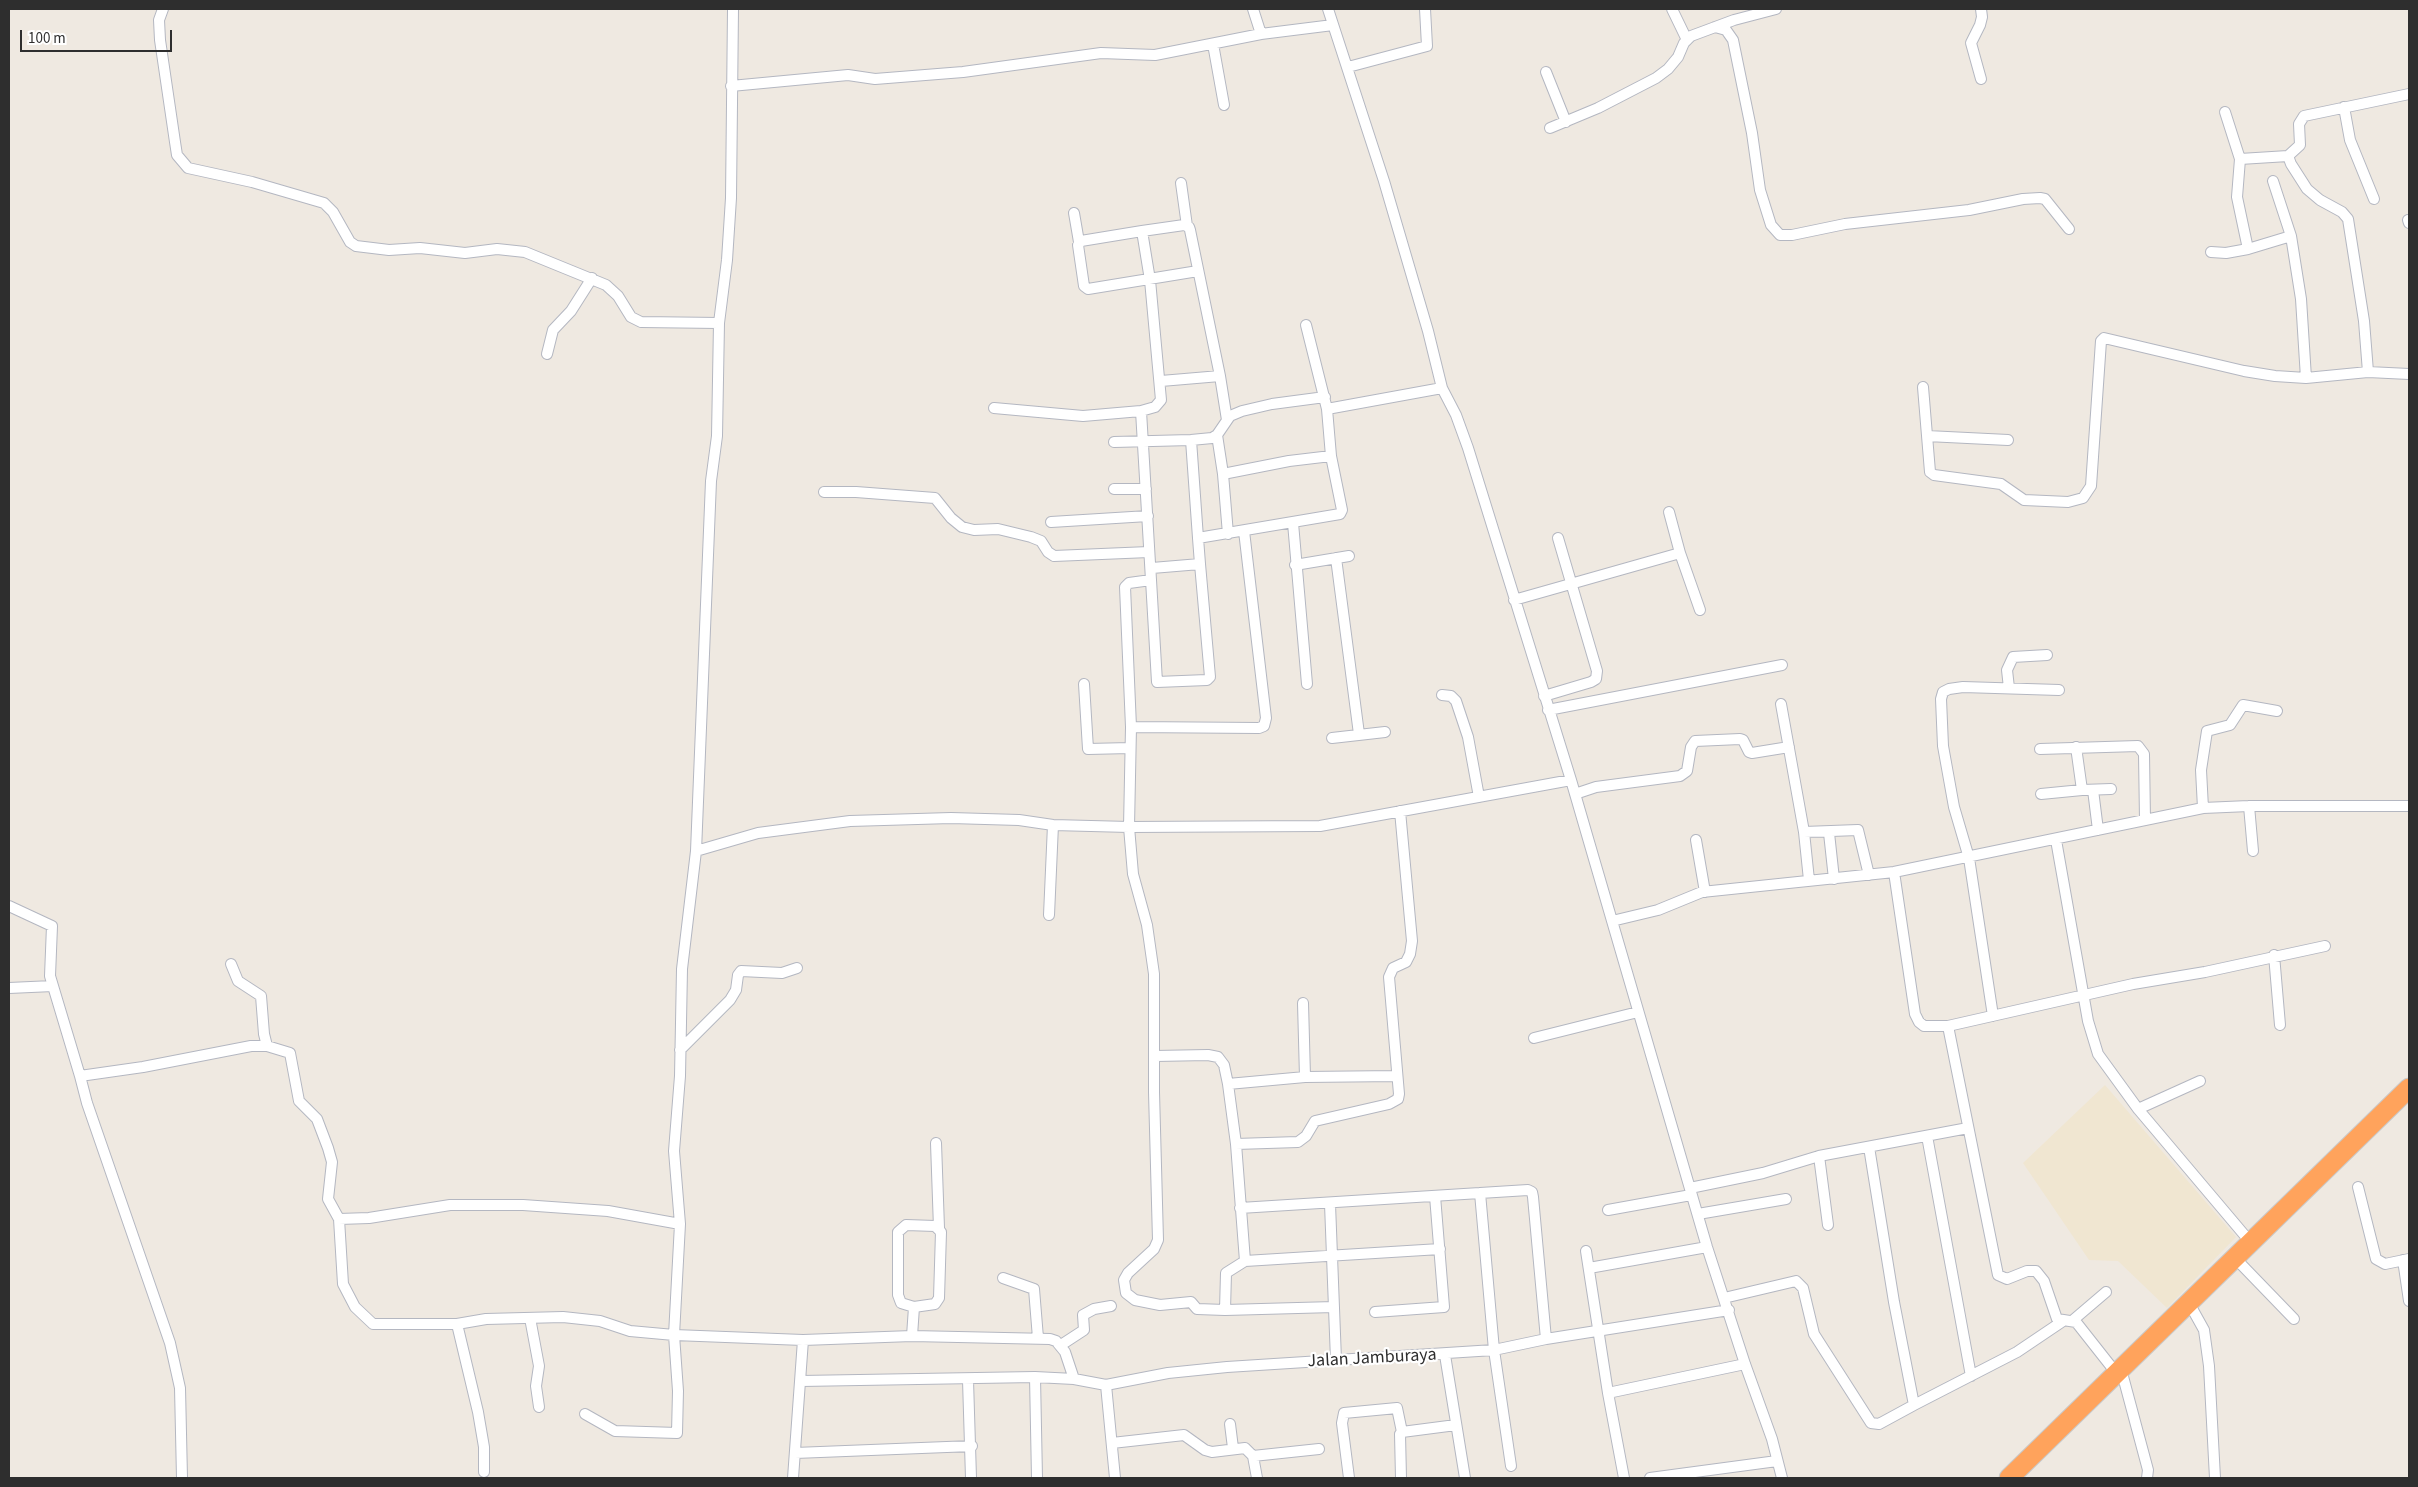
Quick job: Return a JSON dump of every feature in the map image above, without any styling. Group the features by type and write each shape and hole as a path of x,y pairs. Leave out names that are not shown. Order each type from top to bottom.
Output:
{"highway":[{"path":"2009,1478 2252,1244 2409,1088"}],"street":[{"path":"163,9 159,20 160,40 175,142 178,156 188,168 252,182 324,203 333,212 350,242 356,246 389,250 420,248 465,253 511,249 525,252 592,278 614,292 631,317 641,322 718,324"},
{"path":"585,1414 616,1432 677,1433 678,1390 674,1335 680,1224 674,1151 680,1050 682,969 696,851 711,481 717,436 718,324 727,260 731,198 733,9"},
{"path":"1253,9 1261,34"},
{"path":"1328,9 1384,181 1428,330 1442,388 1456,415 1468,448 1571,780 1690,1191 1745,1364 1772,1439 1782,1478"},
{"path":"1348,67 1427,46 1425,9"},
{"path":"1672,9 1686,40"},
{"path":"1550,128 1598,108 1656,78 1668,69 1678,57 1686,40 1715,27 1776,9"},
{"path":"1981,9 1980,25 1971,43 1981,80"},
{"path":"731,86 848,75 875,79 963,72 1102,53 1155,55 1261,34 1333,25"},
{"path":"1715,27 1726,30 1733,40 1752,133 1760,190 1771,225 1780,235 1792,235 1845,224 1968,210 2023,199 2040,198 2045,199 2069,229"},
{"path":"1213,44 1224,104"},
{"path":"1546,72 1566,122"},
{"path":"2240,159 2288,156 2300,145 2299,124 2304,116 2409,94"},
{"path":"2344,107 2350,140 2374,199"},
{"path":"2225,112 2240,159 2237,197 2248,249"},
{"path":"2288,156 2307,189 2320,200 2342,212 2348,219 2364,321 2368,372"},
{"path":"2272,181 2291,236 2301,299 2306,378"},
{"path":"1182,183 1187,226 1220,376 1227,420"},
{"path":"1074,212 1086,289 1198,271"},
{"path":"1079,242 1142,231 1187,226"},
{"path":"994,408 1084,416 1141,411 1155,407 1160,403 1161,381 1150,280 1142,231"},
{"path":"2211,252 2226,253 2248,249 2291,236"},
{"path":"547,354 553,330 571,310 592,278"},
{"path":"1198,538 1338,516 1342,512 1331,456 1328,408 1306,325"},
{"path":"1923,387 1930,472 1934,475 2001,484 2024,500 2077,500 2088,494 2091,486 2102,340 2110,339 2244,371 2306,378 2368,372 2409,374"},
{"path":"1161,381 1220,376"},
{"path":"1328,408 1442,388"},
{"path":"1114,442 1212,438 1217,435 1227,420 1236,413 1250,408 1325,397"},
{"path":"1141,411 1149,552 1152,568 1151,580 1157,682 1207,680 1210,677 1191,440"},
{"path":"1217,435 1223,474 1228,534"},
{"path":"1928,436 2008,440"},
{"path":"1223,474 1289,461 1331,456"},
{"path":"1114,489 1146,489"},
{"path":"824,492 856,492 935,498 951,518 962,527 974,530 998,529 1041,541 1048,552 1054,556 1149,552"},
{"path":"1669,512 1680,553 1700,610"},
{"path":"1051,522 1148,516"},
{"path":"1293,523 1295,565 1307,684"},
{"path":"1131,727 1258,728 1264,726 1266,718 1244,531"},
{"path":"1544,696 1591,682 1596,679 1597,675 1558,538"},
{"path":"1514,600 1680,553"},
{"path":"1295,565 1349,556"},
{"path":"1336,558 1358,734"},
{"path":"1152,568 1200,564"},
{"path":"1151,580 1129,583 1125,587 1131,727 1130,827 1133,874 1147,925 1154,974 1158,1240 1154,1249 1124,1280 1126,1293 1134,1300 1160,1305 1191,1302 1197,1309 1334,1307"},
{"path":"2009,688 2007,670 2013,656 2047,655"},
{"path":"1548,710 1782,665"},
{"path":"1084,684 1088,749 1130,748"},
{"path":"1993,1016 1969,858 1954,807 1948,778 1943,746 1941,699 1943,692 1962,687 2059,690"},
{"path":"1442,695 1451,696 1456,701 1468,737 1479,797"},
{"path":"1781,704 1804,832 1808,880"},
{"path":"2204,808 2201,770 2207,731 2230,725 2243,705 2277,710"},
{"path":"1332,738 1385,732"},
{"path":"1575,794 1596,787 1680,776 1687,771 1691,747 1695,742 1740,739 1743,740 1749,752 1752,753 1789,747"},
{"path":"2040,749 2138,746 2142,750 2145,820"},
{"path":"2076,747 2098,830"},
{"path":"696,851 758,833 850,821 951,818 1018,820 1053,825 1130,827 1320,826 1571,780"},
{"path":"2041,794 2111,789"},
{"path":"2249,806 2253,851"},
{"path":"1612,920 1658,910 1705,892 1894,872 2204,808 2249,806 2409,806"},
{"path":"1236,1144 1298,1142 1306,1136 1315,1121 1389,1104 1398,1098 1389,977 1393,968 1406,962 1412,941 1400,811"},
{"path":"1049,915 1053,825"},
{"path":"1804,832 1858,830 1869,875"},
{"path":"1829,832 1834,879"},
{"path":"1696,840 1705,892"},
{"path":"2056,840 2084,996 2098,1054 2138,1109 2252,1244"},
{"path":"1894,872 1915,1014 1919,1022 1924,1026 1948,1026 2133,984 2205,972 2274,955 2325,946"},
{"path":"9,906 52,926 50,976 87,1103 170,1343 180,1388 182,1478"},
{"path":"2274,955 2280,1025"},
{"path":"230,964 238,981 261,996 263,1029 267,1046"},
{"path":"680,1050 730,1000 736,990 738,975 741,971 782,973 797,968"},
{"path":"9,988 53,986"},
{"path":"1303,1003 1305,1077"},
{"path":"1534,1038 1638,1012"},
{"path":"1948,1026 1998,1275 2007,1279 2027,1271 2036,1271 2044,1281 2057,1319 2076,1322 2119,1372 2148,1470 2147,1478"},
{"path":"80,1076 143,1067 251,1046 267,1046 290,1052 295,1091 299,1101 318,1119 332,1162 328,1199 339,1219 343,1284 355,1307 373,1324 405,1326 457,1324 486,1319 563,1317 600,1321 630,1331 674,1335 803,1340 912,1336 1038,1338 1050,1339 1061,1345 1074,1380"},
{"path":"1155,1056 1208,1055 1218,1057 1224,1065 1236,1144 1244,1261"},
{"path":"1228,1084 1305,1077 1397,1076"},
{"path":"2138,1109 2200,1081"},
{"path":"1608,1210 1763,1173 1819,1156 1968,1128"},
{"path":"1927,1136 1971,1376"},
{"path":"936,1143 939,1228 941,1232 939,1298 935,1304 914,1307 901,1303 898,1295 898,1232 906,1224 939,1228"},
{"path":"1869,1146 1894,1302 1914,1405"},
{"path":"1819,1156 1828,1225"},
{"path":"2358,1187 2376,1259 2385,1264 2406,1259 2409,1301"},
{"path":"1240,1208 1330,1204 1528,1190 1532,1192 1546,1339"},
{"path":"1480,1193 1494,1350 1511,1466"},
{"path":"1375,1312 1444,1307 1435,1196"},
{"path":"1698,1214 1786,1199"},
{"path":"1330,1204 1336,1360"},
{"path":"339,1219 368,1218 450,1205 523,1205 608,1211 680,1224"},
{"path":"1589,1268 1708,1247"},
{"path":"1226,1310 1226,1273 1244,1261 1440,1250"},
{"path":"1586,1251 1597,1331 1624,1478"},
{"path":"2236,1259 2294,1319"},
{"path":"1003,1278 1034,1289 1038,1338"},
{"path":"1724,1298 1796,1281 1803,1288 1814,1334 1871,1423 1879,1424 2017,1352 2067,1321 2106,1292"},
{"path":"2189,1303 2204,1330 2209,1366 2215,1478"},
{"path":"1061,1345 1084,1330 1083,1316 1094,1309 1111,1306"},
{"path":"912,1336 914,1307"},
{"name":"Jalan Jamburaya","path":"800,1381 968,1380 1035,1377 1106,1385 1168,1373 1336,1360 1445,1355 1494,1350 1546,1339 1729,1310"},
{"path":"530,1318 539,1366 536,1386 539,1407"},
{"path":"457,1324 478,1412 484,1447 484,1472"},
{"path":"794,1478 803,1340"},
{"path":"1445,1355 1465,1478"},
{"path":"1608,1394 1745,1364"},
{"path":"1035,1377 1037,1478"},
{"path":"968,1380 972,1446 971,1478"},
{"path":"1106,1385 1115,1478"},
{"path":"1349,1478 1342,1422 1344,1413 1397,1408 1402,1432 1400,1434 1401,1478"},
{"path":"1230,1424 1233,1448"},
{"path":"1402,1432 1456,1425"},
{"path":"1112,1447 1173,1442 1187,1438 1212,1452 1245,1448 1253,1456 1257,1478"},
{"path":"795,1453 972,1446"},
{"path":"1253,1456 1319,1449"},
{"path":"1650,1478 1777,1461"}],"shaded area":[{"path":"2105,1085 2236,1237 2167,1308 2118,1261 2089,1260 2023,1163"}]}
